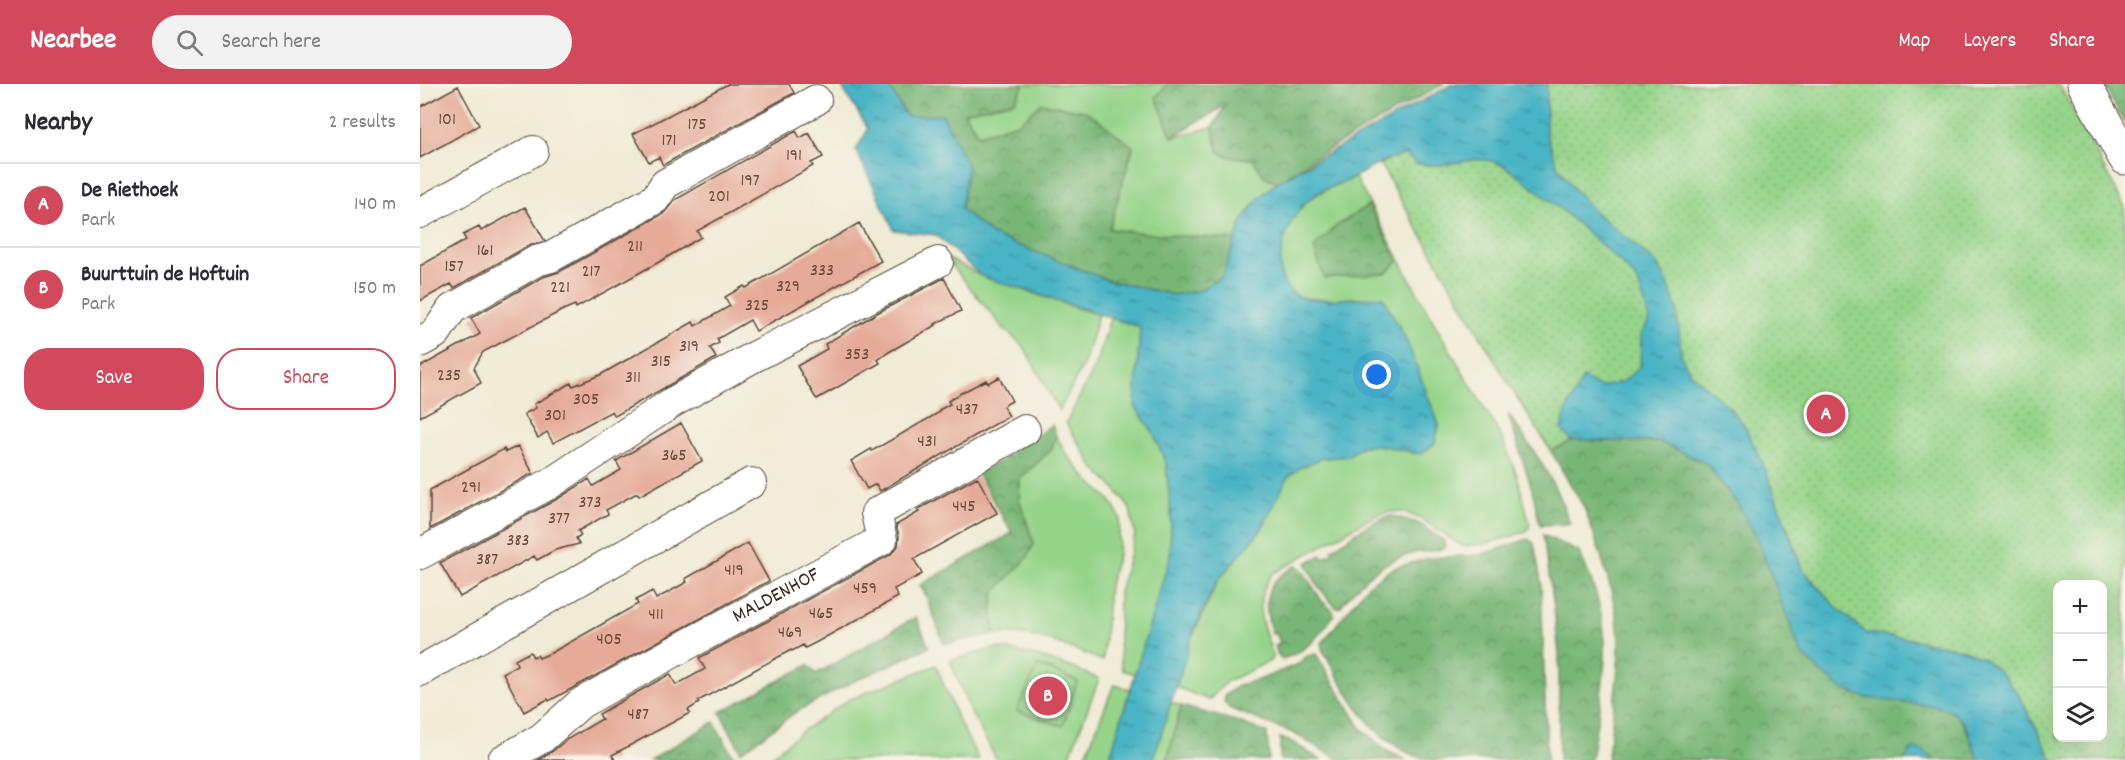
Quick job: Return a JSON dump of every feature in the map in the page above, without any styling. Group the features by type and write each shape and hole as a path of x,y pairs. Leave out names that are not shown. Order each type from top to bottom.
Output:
{"main road":[{"path":"2084,84 2125,158"}],"street":[{"path":"420,342 436,333 453,309 536,261 551,257 654,199 665,184 816,100"},
{"path":"420,213 533,151"},
{"path":"420,554 552,483 682,397 750,359 938,262"},
{"name":"MALDENHOF","path":"503,760 542,738 581,703 882,540 876,513 1025,430"},
{"path":"420,671 751,483"}],"green space":[{"path":"888,84 1024,84 1015,101 964,112 978,135 1018,123 1042,103 1088,112 1133,147 1109,229 1236,240 1222,277 1198,291 1173,295 1107,280 992,235 961,209 968,166 906,116"},
{"path":"1024,84 1168,84 1156,97 1172,137 1213,127 1218,151 1229,157 1253,159 1264,176 1277,182 1252,207 1236,240 1109,229 1133,147 1088,112 1042,104 1018,123 978,135 964,112 1015,101"},
{"path":"1168,84 1443,84 1277,182 1264,176 1253,159 1229,157 1218,151 1213,127 1226,105 1172,137 1156,97"},
{"path":"1529,84 2059,84 2125,207 2125,760 2053,760 2017,692 1964,650 1866,633 1836,607 1802,569 1786,523 1739,506 1707,464 1660,442 1572,440 1551,451 1511,388 1380,164"},
{"path":"2103,84 2125,84 2125,124"},
{"path":"1355,177 1434,323 1502,438 1517,475 1530,525 1526,532 1485,544 1462,546 1421,519 1404,512 1388,512 1372,517 1272,574 1261,596 1260,615 1273,656 1270,661 1226,682 1209,700 1176,687 1191,639 1219,579 1261,530 1288,477 1301,467 1323,458 1348,456 1362,446 1378,445 1400,448 1415,454 1435,443 1439,425 1407,342 1383,297 1326,299 1300,297 1289,289 1282,279 1281,251 1298,211 1318,194"},
{"path":"1388,178 1403,188 1571,440 1660,442 1707,464 1739,506 1759,543 1771,572 1904,703 1936,707 1955,714 1967,731 1979,760 1935,760 1921,750 1905,760 1607,760 1618,667 1618,628 1607,575 1584,507"},
{"path":"1369,205 1398,261 1386,273 1324,278 1314,248 1336,226"},
{"path":"944,256 981,276 1098,315 1084,364 1059,411 1024,347 1003,328"},
{"path":"1110,318 1140,327 1135,406 1153,432 1166,464 1171,514 1170,557 1135,674 1122,670 1119,642 1119,592 1135,535 1130,509 1117,491 1095,469 1066,423 1097,363"},
{"path":"1508,414 1551,480 1570,524 1540,525 1532,489"},
{"path":"1052,425 1056,436 1051,450 1020,479 1019,499 1034,544 1027,558 994,593 992,611 995,634 944,644 920,585 1012,533 977,473 1001,460"},
{"path":"1056,436 1066,454 1089,481 1110,500 1120,518 1118,554 1109,585 1103,661 1037,638 995,634 992,611 994,593 1034,544 1019,499 1020,479 1051,450"},
{"path":"1392,516 1418,523 1444,541 1445,547 1434,551 1414,553 1391,561 1372,573 1340,607 1336,608 1318,586 1306,563 1321,555 1323,558 1333,553 1332,549 1361,530 1376,521"},
{"path":"1543,535 1579,552 1590,576 1601,615 1605,641 1604,667 1591,760 1559,760 1559,654"},
{"path":"1528,539 1534,543 1541,581 1547,760 1431,760 1411,754 1394,745 1365,718 1353,701 1322,649 1322,643 1368,585 1393,568 1429,558 1480,555"},
{"path":"1296,566 1301,568 1334,615 1312,642 1282,659 1275,645 1280,643 1276,633 1272,634 1266,603 1271,586 1285,572"},
{"path":"916,617 929,647 850,683 796,712 741,752 720,712 808,665 816,674"},
{"path":"997,648 1049,660 1099,679 1068,760 997,760 969,709 950,660"},
{"path":"1316,654 1361,728 1385,750 1406,760 1340,760 1293,733 1229,708 1224,702 1225,695 1239,685 1264,678"},
{"path":"936,665 957,718 979,760 767,760 798,734 848,700"},
{"path":"1038,665 1077,681 1063,726 1017,711"},
{"path":"1114,685 1130,689 1109,760 1084,760"},
{"path":"1171,702 1181,706 1167,760 1153,760"},
{"path":"1181,706 1239,722 1267,733 1269,760 1167,760"},
{"path":"714,722 735,760 650,760"},
{"path":"1280,738 1292,742 1321,760 1280,760"}],"water":[{"path":"840,84 888,84 906,116 943,115 968,166 961,209 992,235 1107,280 1173,295 1198,291 1222,277 1242,221 1260,197 1277,182 1452,84 1547,84 1546,133 1558,167 1594,211 1657,264 1668,283 1677,309 1681,355 1690,373 1729,407 1744,425 1765,468 1802,569 1836,607 1866,633 1964,650 1984,659 2002,674 2017,692 2053,760 1979,760 1965,724 1950,710 1935,706 1867,698 1844,690 1801,653 1759,543 1739,506 1707,464 1660,442 1571,440 1561,429 1568,407 1583,378 1600,387 1623,382 1640,366 1641,336 1649,320 1637,281 1569,217 1506,168 1488,160 1468,160 1438,165 1417,164 1407,155 1379,164 1350,180 1324,190 1305,203 1287,232 1283,243 1280,270 1288,289 1301,298 1383,297 1407,342 1439,425 1435,443 1422,454 1378,445 1362,446 1348,456 1323,458 1301,467 1288,477 1261,530 1219,579 1203,609 1191,639 1153,760 1109,760 1170,557 1171,514 1166,464 1153,432 1135,406 1140,327 981,276 936,235 894,230 856,150 868,129"},
{"path":"1913,749 1921,750 1935,760 1905,760"}],"building":[{"path":"728,84 789,84 794,93 663,165 659,157 649,162 633,134"},
{"path":"458,86 479,125 420,158 420,107"},
{"path":"796,131 800,138 809,133 823,157 811,163 813,166 697,231 701,237 659,262 576,308 575,305 563,310 483,352 474,368 481,383 420,417 420,367 480,334 471,318 663,214 675,200"},
{"path":"525,207 545,241 528,246 454,288 451,284 420,301 420,266 466,240 463,235 479,227 481,231"},
{"path":"859,223 881,261 756,331 750,320 717,339 719,343 710,348 716,358 615,416 612,411 553,443 547,432 538,438 524,414 536,408 534,404 571,383 573,386 600,375 693,322 695,326 730,306 725,297 744,286 746,288"},
{"path":"944,278 961,311 889,352 878,360 880,363 817,399 815,397 797,366 827,349 825,344 877,313"},
{"path":"999,377 1012,401 1003,406 1009,416 880,491 876,484 867,489 851,461 940,412 939,410 950,404 948,401 961,393 986,380 988,383"},
{"path":"681,423 702,461 639,496 637,493 606,510 608,514 578,531 581,535 576,538 579,544 555,550 537,560 534,556 460,597 440,563 559,498 589,479 593,486 621,470 616,461"},
{"path":"518,446 533,473 430,529 430,490 504,449 506,452"},
{"path":"977,477 997,513 914,559 922,574 894,589 898,597 815,643 805,648 803,645 791,650 698,701 699,703 688,710 690,713 612,755 615,760 538,760 602,719 599,714 670,674 676,685 705,669 699,658 890,555 898,546 899,536 896,525 919,512 917,510"},
{"path":"748,543 769,581 549,701 548,699 524,712 503,673 517,665 515,660 530,652 533,657 537,655 539,658 551,653 638,604 636,600 652,591 656,599 687,582 685,579"}],"place":[{"name":"De Riethoek","path":"1826,414"},
{"name":"Buurttuin de Hoftuin","path":"1048,696"}]}
